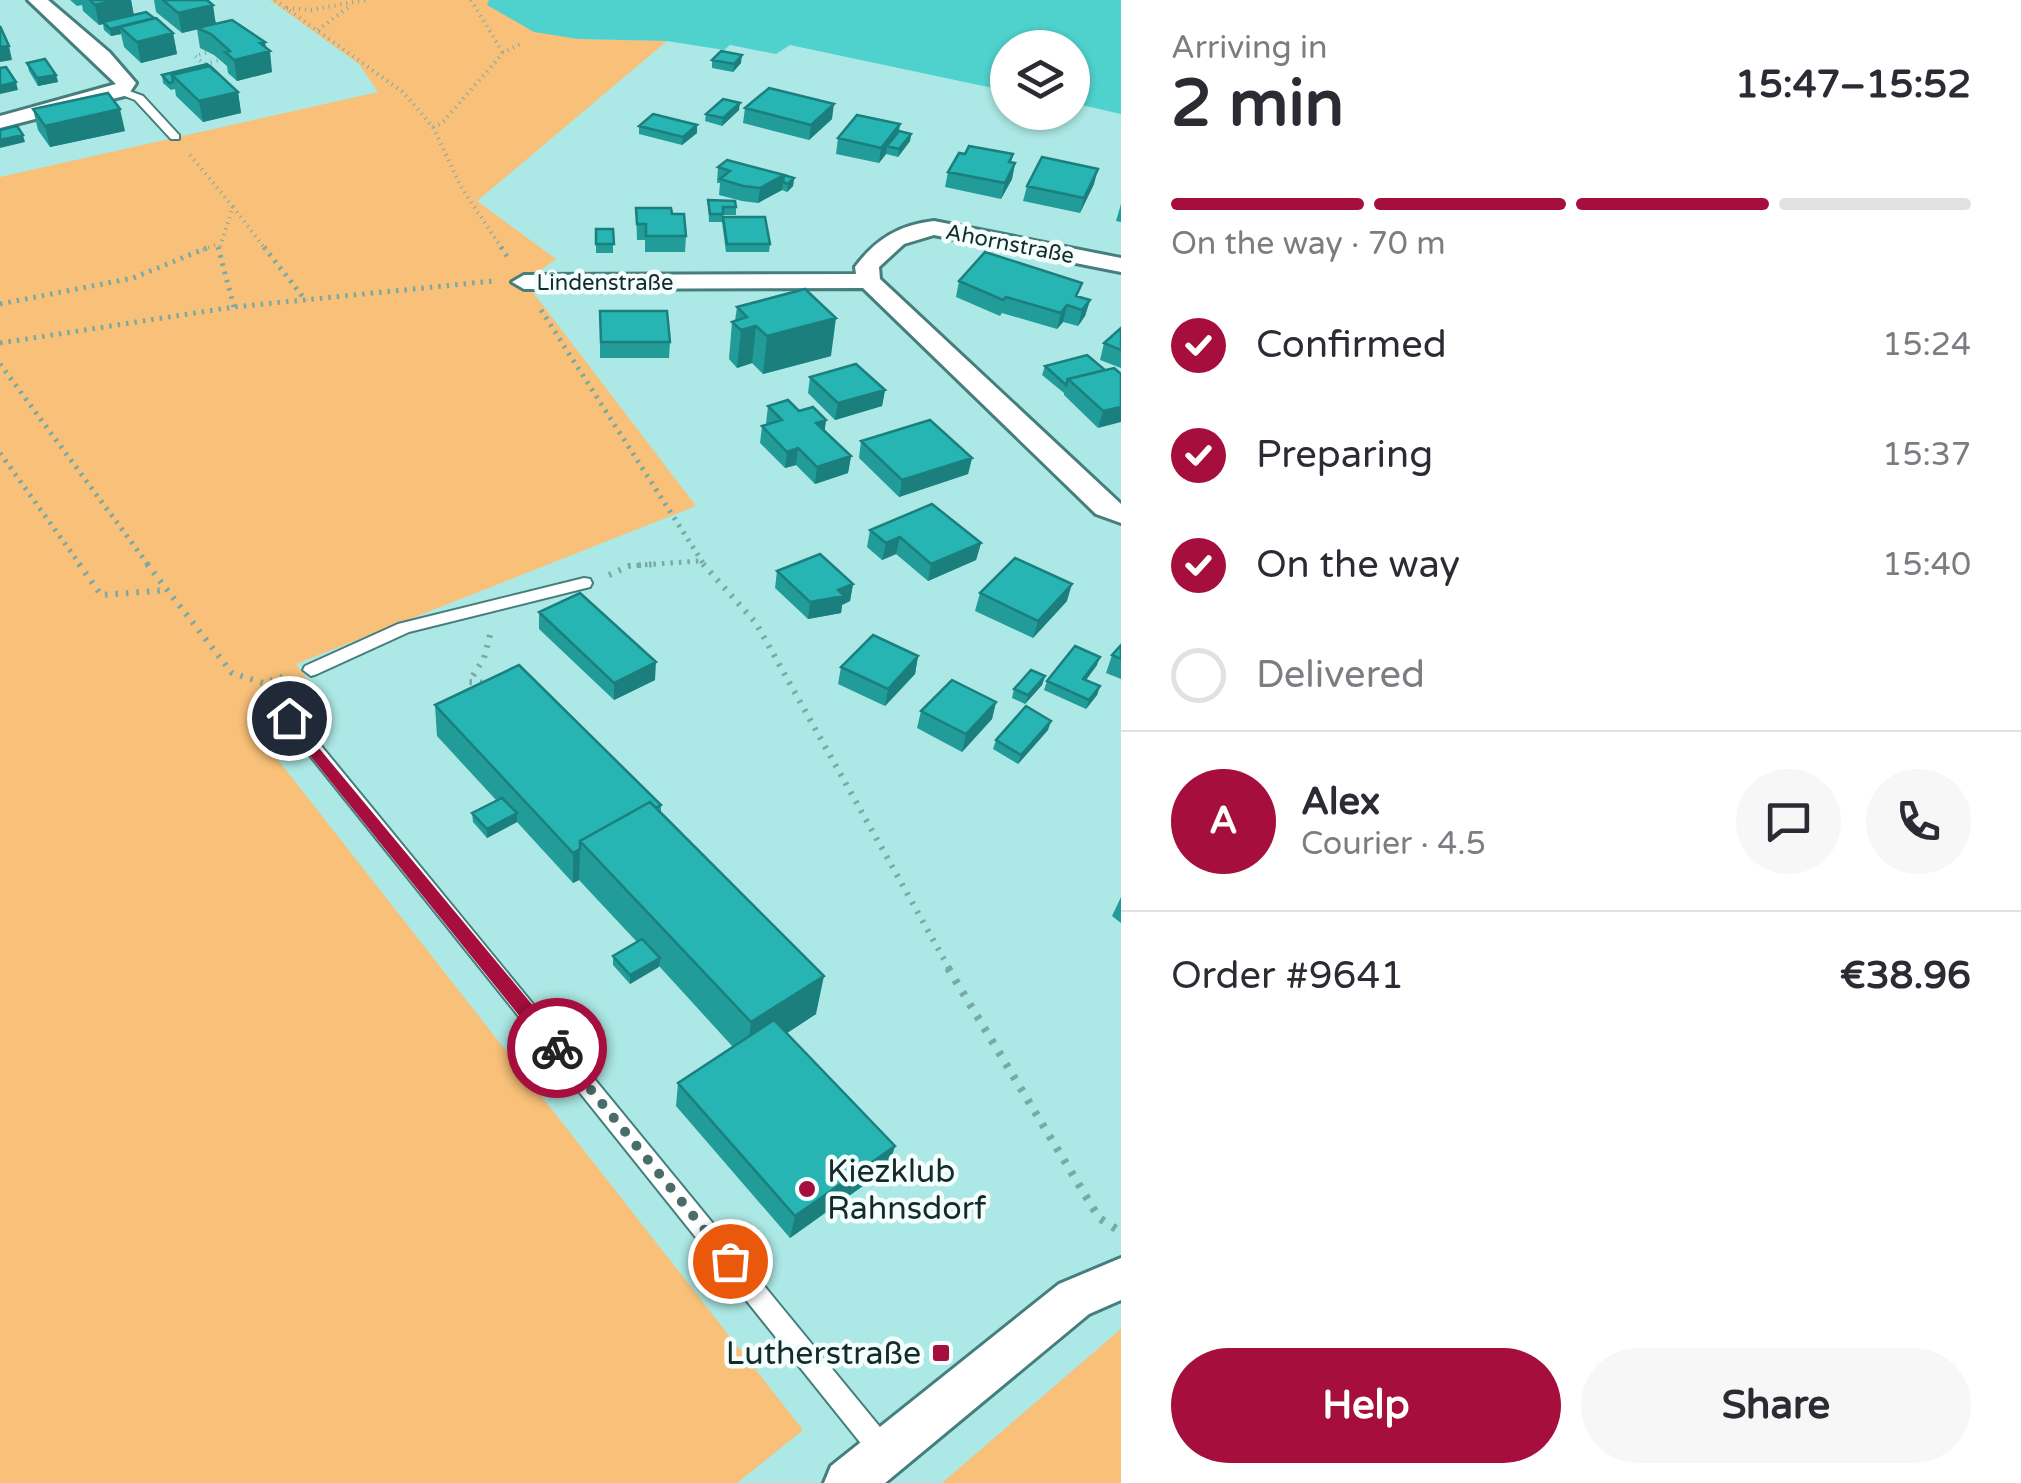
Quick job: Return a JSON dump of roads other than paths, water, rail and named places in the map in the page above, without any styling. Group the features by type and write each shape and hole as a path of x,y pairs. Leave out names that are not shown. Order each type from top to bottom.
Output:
{"street":[{"path":"0,122 121,92 126,82 37,0"},
{"name":"Ahornstraße","path":"869,281 867,266 879,251 908,230 934,228 1121,265"},
{"path":"869,281 1083,487 1106,508 1121,514"},
{"name":"Lindenstraße","path":"524,282 869,281"},
{"path":"848,1483 1074,1299 1121,1279"}],"lane":[{"path":"121,92 139,98 175,137"},
{"path":"311,670 404,628 584,583"},
{"path":"289,718 885,1453"}],"water":[{"path":"489,0 1121,0 1121,114 1090,107 1090,30 990,30 990,87 790,45 776,54 730,45 724,50 667,41 578,39 534,32 487,5"}],"place":[{"name":"Kiezklub Rahnsdorf","path":"807,1189"},
{"name":"Lutherstraße","path":"941,1353"}]}
